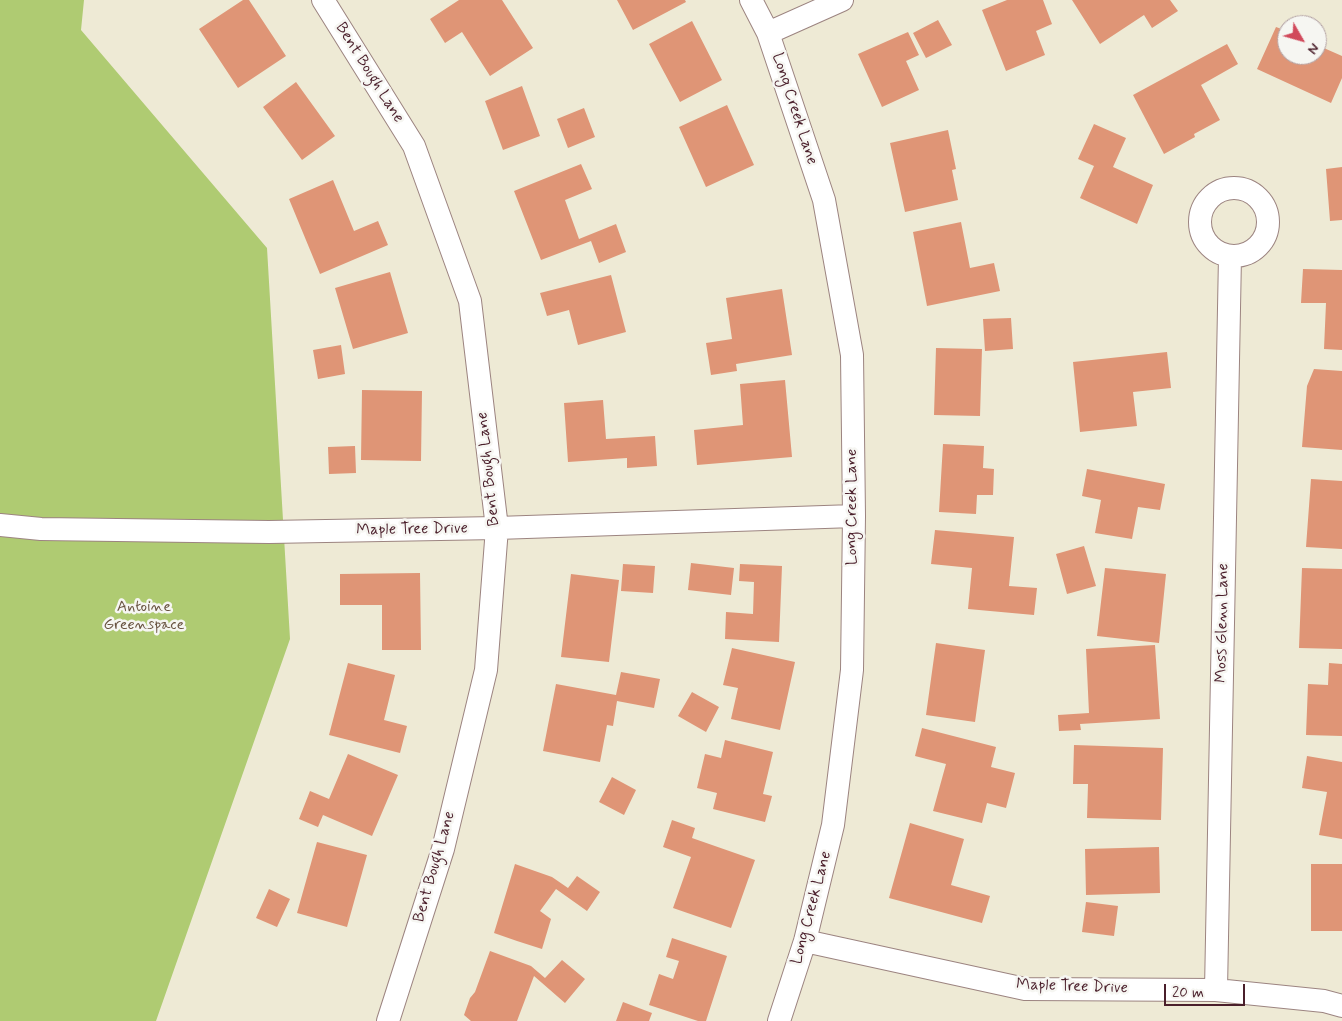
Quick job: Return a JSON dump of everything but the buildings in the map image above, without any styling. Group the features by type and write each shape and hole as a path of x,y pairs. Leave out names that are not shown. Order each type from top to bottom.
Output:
{"street":[{"name":"Bent Bough Lane","path":"323,0 414,146 470,301 497,528 486,670 443,848 388,1021"},
{"name":"Long Creek Lane","path":"751,0 768,33 824,200 852,355 854,516 850,680 832,825 805,941 779,1021"},
{"path":"768,33 842,0"},
{"name":"Moss Glenn Lane","path":"1216,990 1230,256"},
{"name":"Maple Tree Drive","path":"0,525 49,529 269,532 497,528 854,516"},
{"name":"Maple Tree Drive","path":"805,941 1024,989 1216,990 1324,1001 1342,1006"}],"green space":[{"name":"Antoine Greenspace","path":"0,0 84,0 81,30 267,248 290,639 156,1021 0,1021"}]}
